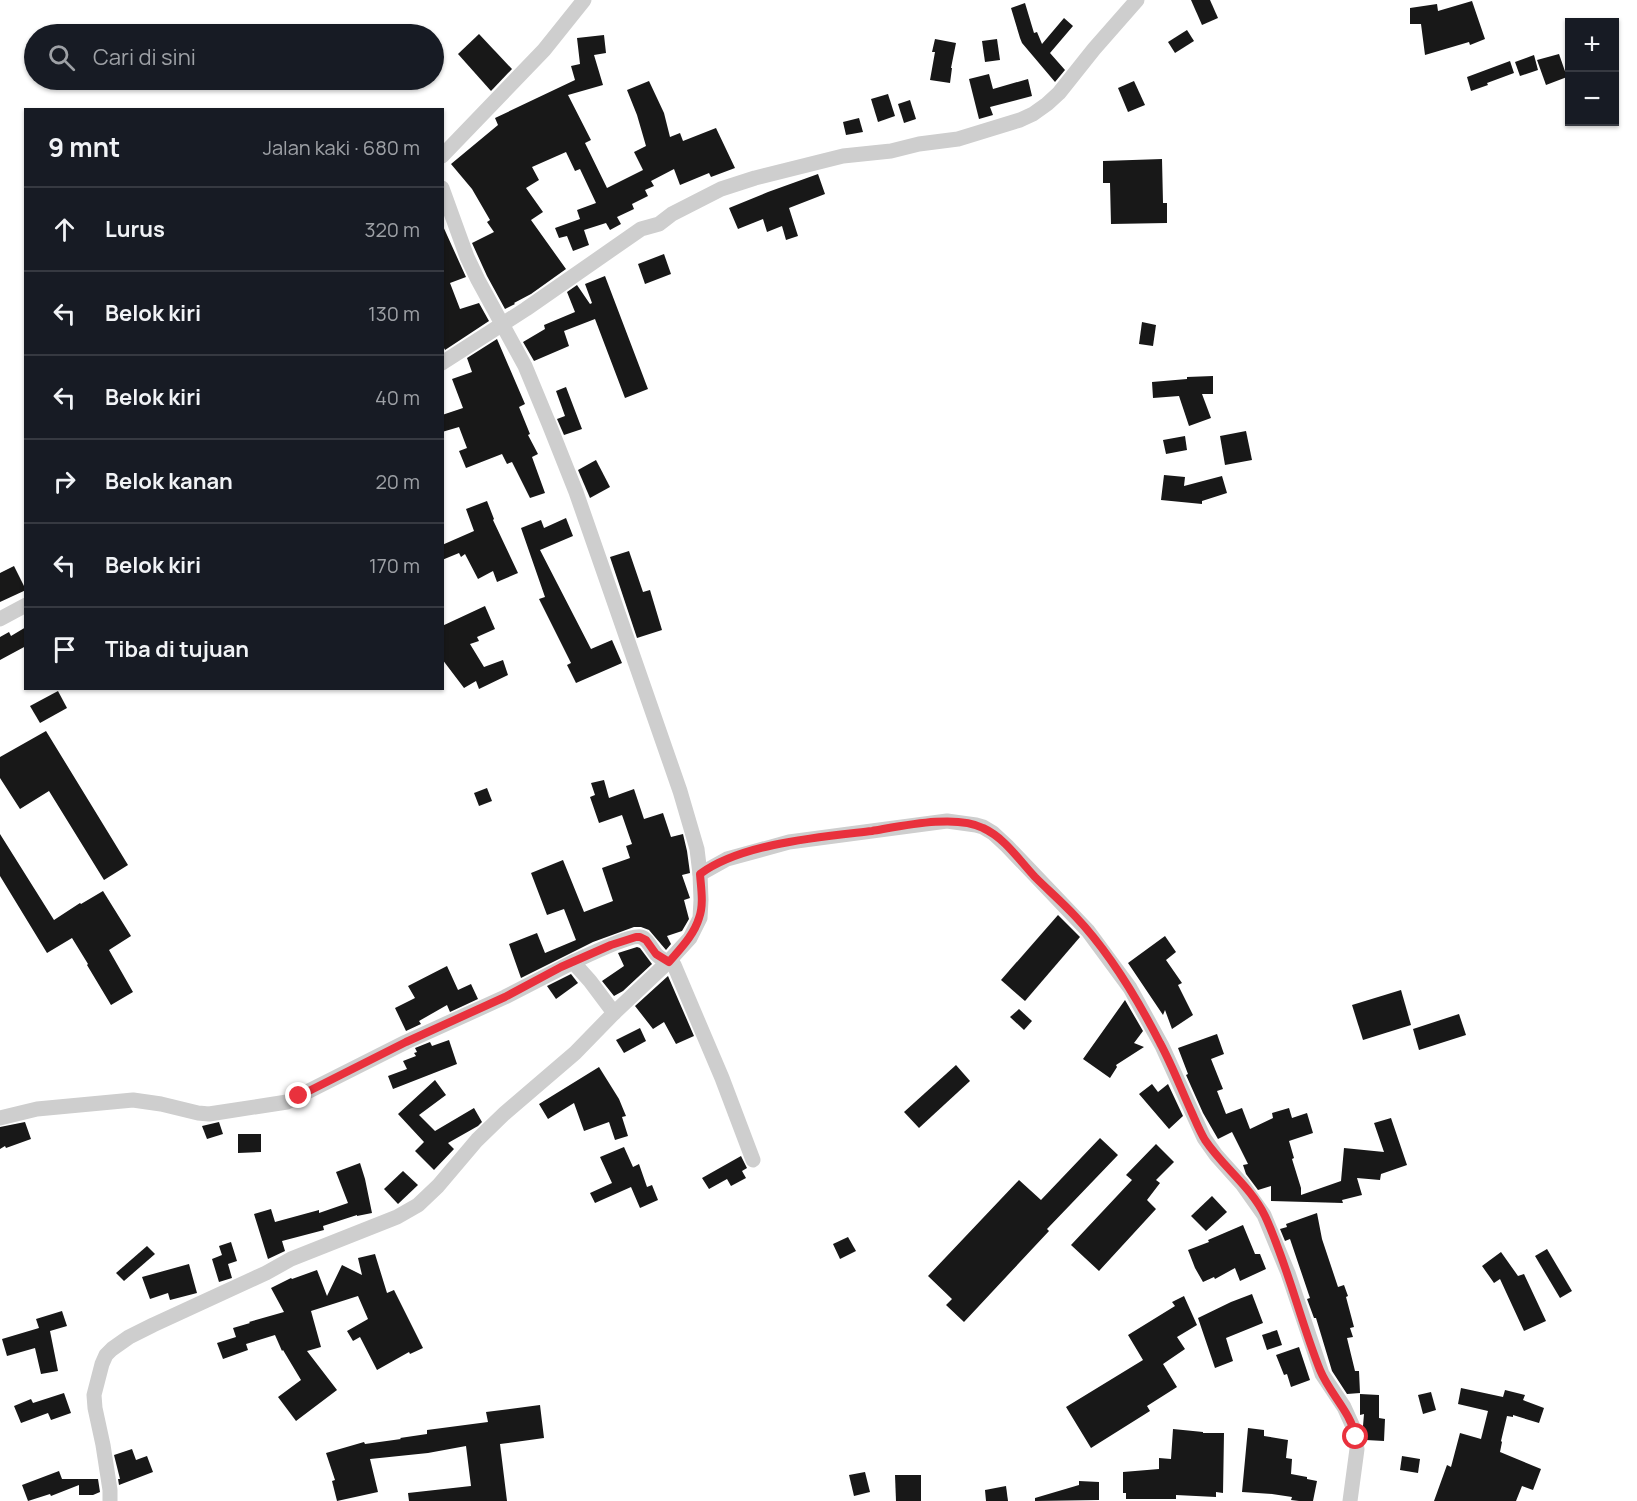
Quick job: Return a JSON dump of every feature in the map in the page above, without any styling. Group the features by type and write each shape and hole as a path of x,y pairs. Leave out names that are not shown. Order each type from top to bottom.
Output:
{"street":[{"path":"444,154 544,50 584,0"},
{"path":"444,362 502,325 641,229 659,224 672,213 722,189 755,177 843,156 891,151 919,144 958,139 1009,125 1033,114 1059,93 1137,0"},
{"path":"110,1501 111,1490 94,1395 102,1364 112,1349 129,1337 266,1274 291,1259 409,1212 438,1186 491,1126 575,1053 669,962 690,938 700,918 700,874 696,849 680,791 576,492 525,366 467,257 444,194"},
{"path":"0,619 24,606"},
{"path":"700,874 727,859 789,842 947,821 983,827 1007,846 1075,916 1130,988 1162,1046 1204,1138 1264,1215 1288,1273 1322,1374 1344,1407 1354,1429 1357,1449 1350,1501"},
{"path":"0,1118 37,1109 134,1100 209,1114 288,1102 406,1042 505,997 573,962 611,945 640,937 646,940 656,954 675,966 753,1160"},
{"path":"573,962 614,1013"}],"building":[{"path":"1191,0 1210,0 1218,18 1202,25"},
{"path":"1472,1 1485,39 1470,45 1469,42 1425,55 1421,24 1410,24 1410,8 1437,4 1438,11"},
{"path":"1025,3 1034,33 1037,32 1042,44 1064,18 1073,26 1050,53 1065,70 1055,82 1020,38 1011,8"},
{"path":"1187,30 1194,41 1175,53 1168,42"},
{"path":"479,34 512,69 491,91 458,54"},
{"path":"604,35 606,53 594,55 603,85 568,95 591,140 585,143 607,188 643,170 634,152 646,146 627,90 649,81 664,113 670,137 680,133 683,141 716,128 735,168 711,177 709,173 680,185 674,169 651,181 654,186 645,190 648,196 632,204 634,209 617,217 621,224 610,230 606,223 584,230 589,245 573,251 567,236 559,238 555,228 580,219 577,210 596,203 580,169 575,171 566,152 532,167 539,180 526,188 543,212 531,220 566,269 505,309 472,243 494,232 487,222 490,220 472,189 451,164 498,125 495,118 575,80 571,66 580,64 577,38"},
{"path":"935,39 956,43 950,83 930,80"},
{"path":"997,39 1000,60 985,62 982,41"},
{"path":"1559,54 1565,78 1546,85 1537,60"},
{"path":"1534,55 1538,70 1520,76 1515,62"},
{"path":"1510,61 1514,73 1471,91 1467,77"},
{"path":"989,74 993,89 1028,79 1032,96 990,107 993,115 979,119 969,79"},
{"path":"1134,81 1145,105 1128,112 1118,88"},
{"path":"888,94 895,116 878,122 871,99"},
{"path":"910,100 916,119 904,123 898,104"},
{"path":"859,118 863,132 846,135 843,122"},
{"path":"1162,159 1163,203 1167,203 1167,223 1111,224 1110,183 1103,183 1103,161"},
{"path":"818,174 825,194 789,208 798,236 786,240 782,226 767,232 763,219 738,229 729,208"},
{"path":"444,228 466,277 450,283 460,309 479,303 489,321 445,350"},
{"path":"664,254 671,274 645,284 638,264"},
{"path":"605,276 648,389 625,398 595,319 564,331 569,346 534,361 523,342 545,329 544,325 575,312 567,292 577,285 590,304 592,303 585,284"},
{"path":"1142,322 1156,325 1153,346 1139,344"},
{"path":"497,339 525,404 519,407 530,434 528,435 538,454 532,457 545,493 530,498 512,462 507,464 502,454 466,468 459,451 467,448 459,427 444,431 444,414 463,408 452,379 472,372 467,358"},
{"path":"1213,376 1213,394 1202,394 1211,418 1189,426 1179,396 1153,398 1152,382"},
{"path":"566,387 582,429 564,435 557,419 565,416 556,391"},
{"path":"1246,431 1252,460 1225,465 1220,436"},
{"path":"1185,436 1187,450 1166,454 1163,440"},
{"path":"596,460 610,487 590,498 578,470"},
{"path":"1164,475 1185,477 1184,486 1222,476 1227,493 1202,501 1202,504 1161,500"},
{"path":"487,501 493,520 518,573 497,582 493,571 478,579 465,554 461,557 459,553 444,559 444,544 474,531 466,509"},
{"path":"566,518 573,536 540,550 591,649 612,640 622,663 576,683 567,665 571,663 539,599 545,597 521,528 541,520 544,528"},
{"path":"629,551 643,592 650,590 662,630 637,638 610,557"},
{"path":"14,566 24,586 24,591 0,602 0,573"},
{"path":"485,606 495,629 477,637 479,641 470,644 484,667 503,660 508,675 479,689 476,681 464,688 444,662 444,625"},
{"path":"24,628 24,647 0,660 0,637 9,632 11,636"},
{"path":"58,691 67,708 40,723 30,706"},
{"path":"46,731 128,865 104,880 49,791 20,809 0,778 0,757"},
{"path":"604,780 609,798 634,789 644,819 663,813 671,837 683,834 690,873 682,875 690,898 684,900 689,919 682,931 667,936 671,944 666,950 649,930 634,927 593,942 521,978 509,944 537,933 545,953 576,940 564,909 547,915 531,873 563,860 584,912 613,901 602,868 630,858 626,846 632,844 622,815 599,823 590,797 595,795 591,783"},
{"path":"487,788 492,801 479,806 474,793"},
{"path":"0,834 54,920 103,891 131,936 109,950 133,992 111,1005 72,938 47,953 0,876"},
{"path":"1058,915 1080,937 1025,1001 1001,980"},
{"path":"1165,936 1176,952 1166,960 1182,983 1178,985 1193,1015 1172,1029 1165,1010 1163,1015 1128,963"},
{"path":"637,947 652,964 623,991 614,996 602,981 624,966 618,953"},
{"path":"447,966 458,990 471,984 478,999 450,1012 447,1005 419,1021 421,1024 406,1031 395,1008 415,998 408,986"},
{"path":"571,974 578,983 556,999 547,986"},
{"path":"668,976 694,1036 676,1044 664,1022 653,1029 635,1006"},
{"path":"1401,990 1411,1025 1363,1040 1352,1005"},
{"path":"1125,1000 1143,1031 1134,1043 1144,1047 1116,1065 1110,1078 1083,1059"},
{"path":"1019,1009 1032,1021 1024,1030 1010,1017"},
{"path":"1459,1014 1466,1035 1419,1050 1413,1029"},
{"path":"640,1028 646,1041 624,1053 616,1040"},
{"path":"1217,1034 1224,1054 1211,1059 1223,1089 1217,1091 1226,1114 1242,1108 1250,1129 1273,1118 1272,1113 1289,1108 1292,1118 1307,1113 1313,1133 1289,1141 1301,1195 1341,1181 1344,1148 1384,1152 1374,1123 1391,1118 1407,1165 1381,1174 1380,1180 1357,1178 1362,1195 1342,1200 1343,1203 1271,1201 1271,1186 1258,1190 1246,1174 1243,1165 1248,1164 1232,1132 1218,1139 1186,1075 1188,1074 1178,1048"},
{"path":"449,1040 457,1064 393,1089 388,1076 407,1069 403,1061 416,1056 415,1048 430,1042 432,1046"},
{"path":"956,1065 970,1081 919,1128 904,1112"},
{"path":"599,1067 619,1099 626,1116 622,1117 628,1136 615,1140 609,1122 584,1131 574,1103 548,1119 539,1104"},
{"path":"435,1080 446,1095 419,1115 435,1131 474,1108 482,1122 448,1143 454,1149 434,1170 415,1151 424,1142 398,1114"},
{"path":"1152,1084 1158,1092 1168,1084 1183,1116 1169,1129 1139,1094"},
{"path":"25,1122 31,1139 0,1149 0,1127"},
{"path":"219,1122 223,1134 207,1139 202,1126"},
{"path":"238,1134 261,1134 261,1152 238,1153"},
{"path":"1100,1138 1118,1155 1047,1229 1049,1231 964,1322 946,1305 952,1299 928,1276 1019,1180 1041,1200"},
{"path":"1156,1144 1174,1162 1156,1180 1160,1183 1147,1200 1156,1209 1099,1271 1071,1245 1132,1180 1126,1175"},
{"path":"624,1147 633,1167 639,1164 647,1187 652,1185 658,1200 640,1208 631,1187 595,1203 590,1193 612,1183 600,1157"},
{"path":"741,1156 747,1168 742,1171 746,1178 731,1186 727,1179 709,1189 702,1178"},
{"path":"360,1163 372,1213 357,1215 323,1226 324,1230 282,1241 285,1251 268,1259 254,1214 271,1209 275,1222 319,1210 319,1213 348,1203 336,1172"},
{"path":"403,1171 418,1185 398,1204 384,1189"},
{"path":"1212,1196 1227,1212 1206,1231 1191,1216"},
{"path":"1317,1213 1322,1239 1338,1287 1344,1285 1348,1296 1346,1297 1354,1327 1350,1328 1353,1337 1347,1338 1355,1371 1359,1371 1360,1393 1347,1394 1332,1371 1316,1318 1314,1318 1307,1299 1310,1298 1290,1239 1285,1241 1280,1229 1287,1227 1286,1224"},
{"path":"1243,1225 1255,1254 1260,1254 1266,1269 1240,1281 1235,1268 1215,1279 1214,1277 1203,1282 1188,1250"},
{"path":"848,1237 856,1251 840,1259 833,1244"},
{"path":"231,1242 237,1261 228,1264 232,1278 219,1282 212,1259 222,1255 219,1246"},
{"path":"147,1246 155,1254 124,1281 116,1273"},
{"path":"1547,1249 1572,1291 1560,1298 1535,1256"},
{"path":"1501,1252 1518,1276 1524,1274 1546,1321 1524,1331 1500,1279 1494,1283 1482,1266"},
{"path":"375,1254 387,1293 394,1290 423,1348 410,1354 409,1352 377,1370 360,1337 353,1341 347,1331 368,1319 358,1296 311,1311 321,1347 307,1351 337,1390 296,1421 278,1397 301,1380 282,1351 275,1335 246,1344 248,1350 223,1359 217,1343 236,1337 233,1328 284,1312 271,1288 291,1278 317,1270 327,1296 342,1265 362,1275 358,1258"},
{"path":"189,1264 197,1293 170,1300 168,1293 150,1299 142,1277"},
{"path":"1252,1294 1263,1323 1226,1338 1233,1361 1215,1368 1198,1318"},
{"path":"1184,1296 1197,1325 1177,1337 1185,1349 1163,1364 1177,1387 1147,1406 1150,1411 1091,1448 1066,1407 1143,1360 1128,1335 1175,1306 1172,1302"},
{"path":"62,1311 67,1326 50,1331 58,1371 41,1374 35,1348 7,1356 2,1339 39,1328 36,1319"},
{"path":"1277,1330 1282,1345 1267,1350 1262,1335"},
{"path":"1299,1347 1310,1380 1291,1387 1287,1374 1284,1375 1276,1355"},
{"path":"1461,1388 1503,1397 1505,1390 1525,1395 1523,1400 1544,1408 1539,1423 1513,1415 1513,1417 1507,1416 1500,1452 1541,1469 1533,1490 1522,1486 1516,1501 1434,1501 1447,1465 1451,1467 1460,1433 1481,1439 1488,1411 1458,1404"},
{"path":"1431,1392 1436,1410 1423,1414 1418,1395"},
{"path":"64,1393 71,1413 51,1420 48,1413 21,1423 14,1406 31,1399 33,1403"},
{"path":"1360,1394 1379,1395 1379,1418 1385,1419 1384,1441 1366,1440 1363,1426 1364,1414 1360,1415"},
{"path":"540,1405 544,1438 500,1444 507,1501 409,1501 408,1493 471,1486 466,1446 428,1453 370,1459 378,1492 337,1501 332,1481 335,1480 326,1453 364,1442 365,1444 401,1439 427,1434 427,1430 488,1422 486,1412"},
{"path":"1248,1428 1264,1430 1264,1436 1288,1440 1286,1458 1292,1459 1291,1474 1317,1481 1313,1501 1242,1492"},
{"path":"1173,1429 1224,1433 1223,1493 1216,1492 1216,1497 1176,1495 1176,1499 1126,1499 1126,1493 1123,1493 1123,1472 1159,1469 1159,1458 1171,1459"},
{"path":"132,1449 136,1460 147,1456 153,1472 119,1485 118,1479 120,1479 114,1455"},
{"path":"1402,1456 1420,1459 1418,1473 1400,1470"},
{"path":"59,1471 62,1479 98,1479 100,1492 93,1495 79,1495 79,1485 51,1496 50,1494 28,1501 22,1485"},
{"path":"865,1472 870,1492 854,1496 849,1475"},
{"path":"895,1475 921,1475 921,1501 896,1501"},
{"path":"1079,1481 1099,1482 1099,1500 1035,1501 1035,1498 1079,1485"},
{"path":"1006,1486 1008,1501 986,1501 985,1490"}],"route":[{"path":"299,1096 372,1058 611,945 640,937 646,940 656,954 669,962 690,938 700,918 700,874 727,859 811,838 947,821 983,827 1007,846 1075,916 1130,988 1162,1046 1204,1138 1264,1215 1288,1273 1322,1374 1344,1407 1356,1437"}]}
